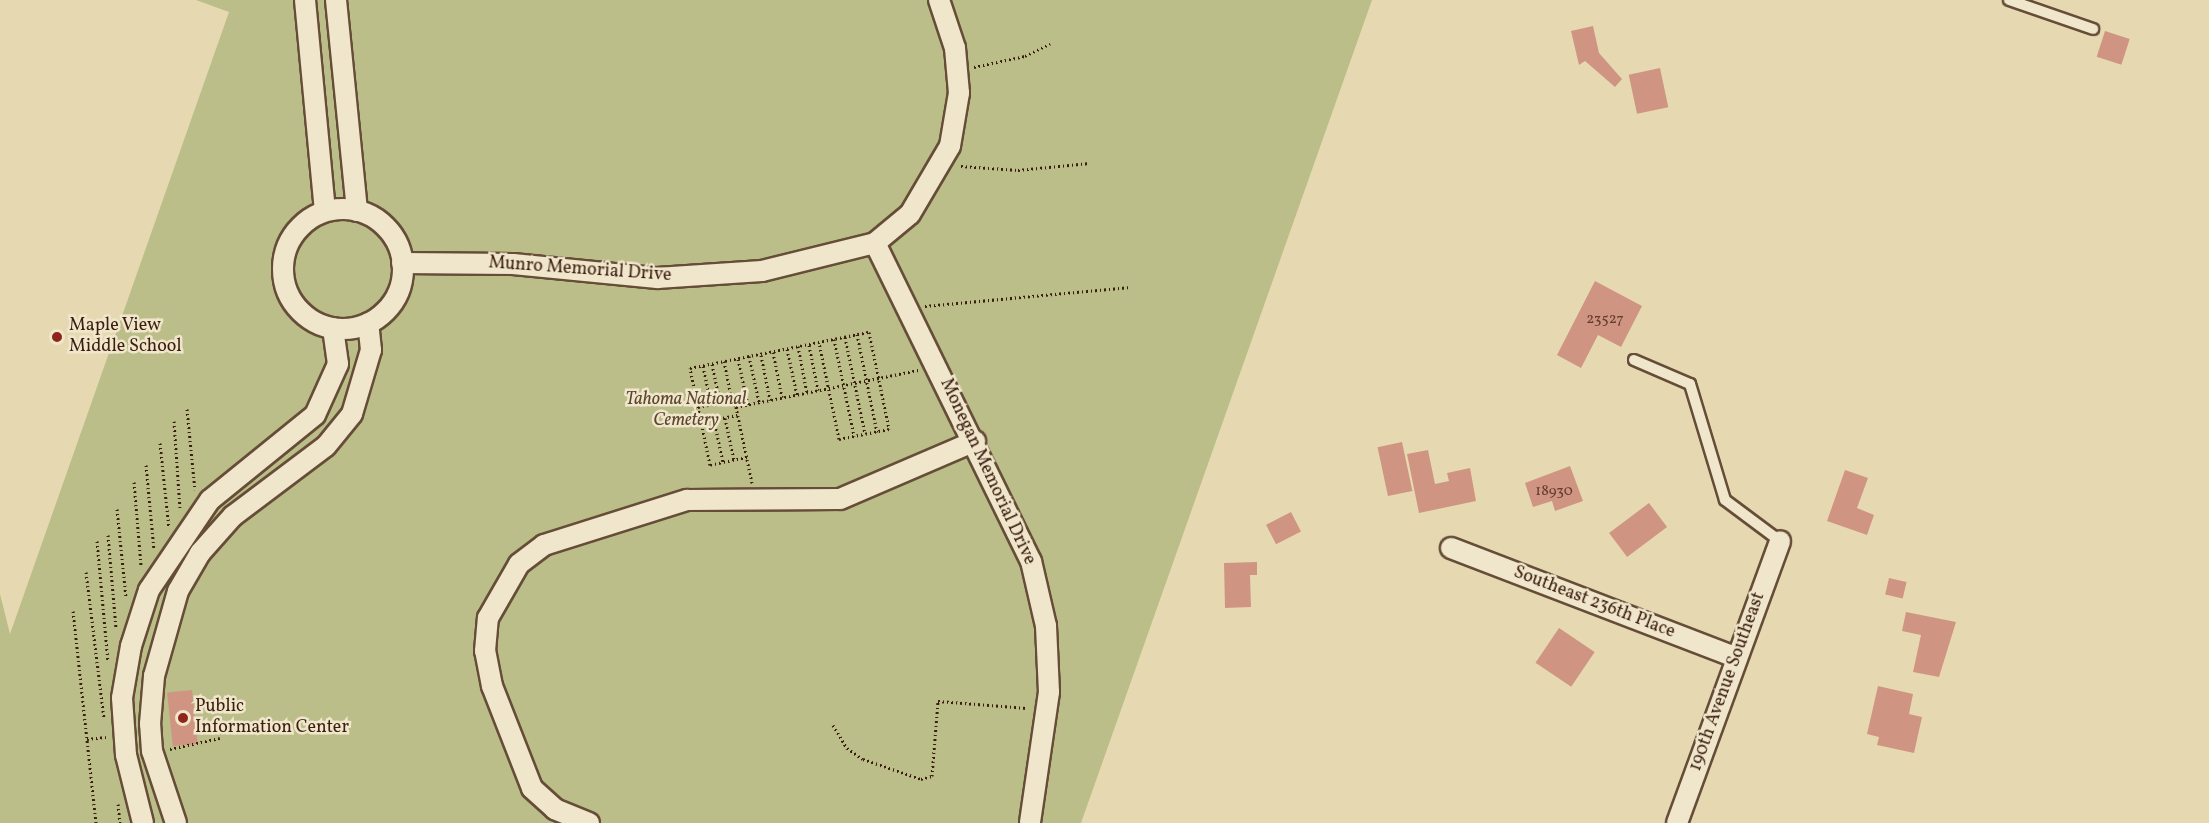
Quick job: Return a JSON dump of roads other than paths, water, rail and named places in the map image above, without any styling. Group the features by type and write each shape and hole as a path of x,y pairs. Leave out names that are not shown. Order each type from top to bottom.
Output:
{"street":[{"path":"305,0 326,211"},
{"path":"336,0 357,211"},
{"name":"Munro Memorial Drive","path":"402,263 513,264 657,278 762,271 875,243 910,214 941,164 959,93 957,70 939,0"},
{"path":"326,211 357,211 391,234 402,263 394,299 368,323 333,328 318,324 293,303 283,273 284,257 298,228 326,211"},
{"name":"Monegan Memorial Drive","path":"875,243 975,441 1031,561 1046,626 1047,710 1030,823"},
{"path":"176,823 152,751 150,724 153,676 178,591 200,553 233,516 326,446 352,414 371,350 368,323"},
{"path":"143,823 126,755 122,698 131,646 149,574 171,552 198,515 315,415 338,364 333,328"},
{"path":"589,823 555,809 532,788 492,686 485,651 488,618 501,588 519,564 544,545 687,500 840,499 975,441"},
{"name":"190th Avenue Southeast","path":"1677,823 1780,541"},
{"name":"Southeast 236th Place","path":"1451,548 1737,658"}],"lane":[{"path":"2009,0 2093,29"},
{"path":"1634,360 1690,384 1725,500 1780,541"}],"place":[{"name":"Maple View Middle School","path":"57,337"},
{"name":"Public Information Center","path":"183,718"}],"park label":[{"name":"Tahoma National Cemetery","path":"686,411"}]}
